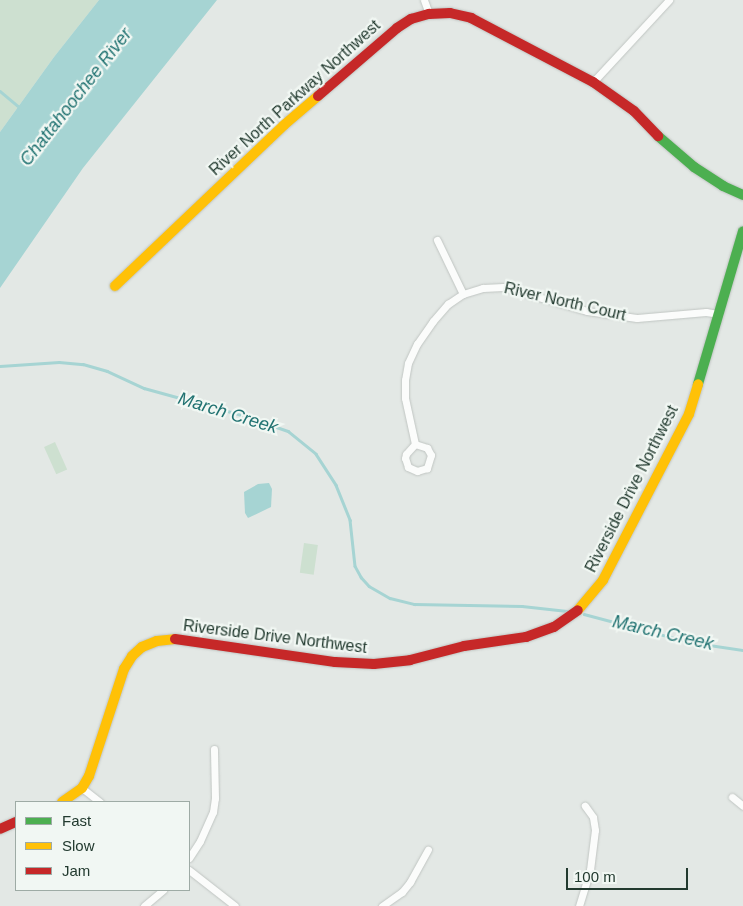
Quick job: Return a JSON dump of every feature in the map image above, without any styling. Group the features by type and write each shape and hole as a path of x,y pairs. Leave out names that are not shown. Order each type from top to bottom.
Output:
{"street":[{"path":"424,0 429,14"},
{"path":"592,82 669,0"},
{"name":"River North Parkway Northwest","path":"115,286 284,125 397,28 411,19 429,14 450,13 472,18 592,82 634,111 670,148 694,167 723,186 743,195"},
{"name":"Riverside Drive Northwest","path":"63,801 82,788 95,762 124,669 132,656 142,647 157,641 173,639 335,662 374,664 410,660 464,646 526,637 554,627 569,618 582,607 603,580 689,414 743,230"},
{"path":"437,240 463,294"},
{"name":"River North Court","path":"415,444 405,398 405,380 408,363 417,344 433,320 448,304 463,294 483,288 503,287 587,311 637,318 658,318 706,312 718,314"},
{"path":"190,857 200,842 213,812 215,798 214,749"},
{"path":"82,788 99,801"},
{"path":"732,797 743,806"},
{"path":"579,906 590,870 595,830 593,817 585,806"},
{"path":"0,829 15,822"},
{"path":"382,906 406,887 428,850"},
{"path":"190,871 235,906"},
{"path":"144,906 162,891"}],"green space":[{"path":"0,0 99,0 54,57 0,132"},
{"path":"55,442 67,469 56,474 44,447"},
{"path":"304,543 318,545 314,575 300,573"}],"water":[{"name":"Chattahoochee River","path":"99,0 217,0 83,168 0,288 0,132 54,57"},
{"path":"269,483 272,489 271,507 248,518 245,513 244,492 258,484"}],"waterway":[{"path":"0,91 20,108"},
{"name":"March Creek","path":"0,366 59,362 83,364 107,371 144,388 242,415 288,431 316,454 336,485 350,520 355,566 361,577 369,586 390,598 414,604 522,606 567,611"},
{"name":"March Creek","path":"584,614 689,642 743,650"}],"traffic: fast":[{"path":"658,136 694,167 723,186 743,195"},
{"path":"698,384 743,231"}],"traffic: slow":[{"path":"115,286 284,125 318,96"},
{"path":"578,610 603,580 689,414 698,384"},
{"path":"63,801 82,788 89,776 124,669 132,656 142,647 157,641 175,639"}],"traffic: jam":[{"path":"318,96 397,28 411,19 429,14 450,13 471,18 593,82 634,111 658,136"},
{"path":"175,639 335,662 374,664 410,660 464,646 526,637 554,627 578,610"},
{"path":"0,829 15,822"}]}
